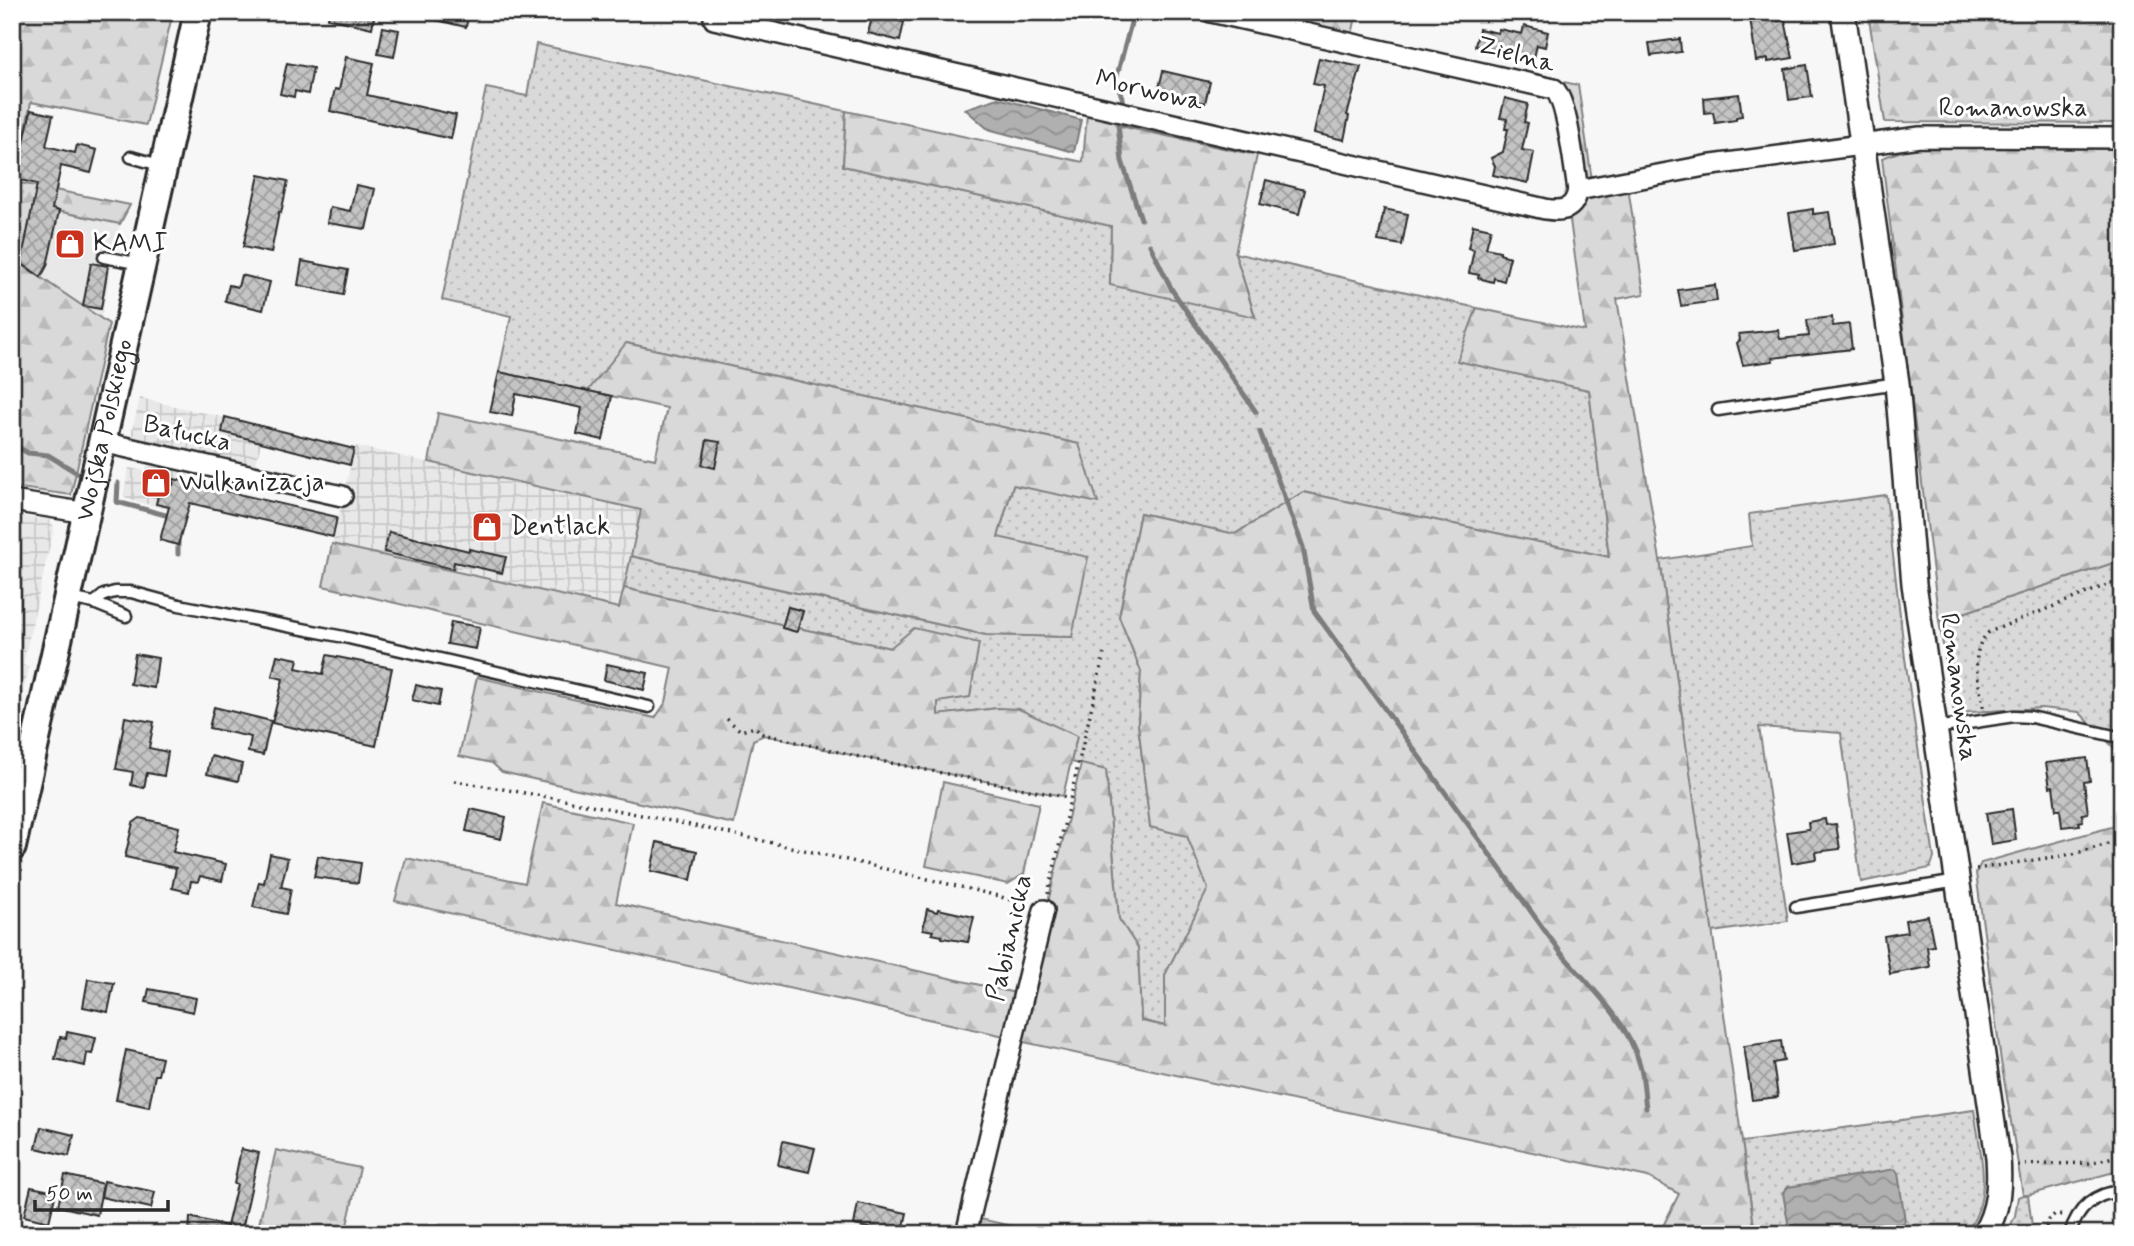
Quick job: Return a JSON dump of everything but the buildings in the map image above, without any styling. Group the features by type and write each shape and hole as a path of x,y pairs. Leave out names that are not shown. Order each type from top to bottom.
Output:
{"main road":[{"name":"Wojska Polskiego","path":"12,847 198,12"}],"street":[{"name":"Zielna","path":"1212,12 1555,89 1560,95 1575,198"},
{"name":"Romanowska","path":"1843,12 1897,383 1914,584 1998,1158 1997,1203 1993,1220 1984,1234"},
{"name":"Morwowa","path":"714,19 1562,212 1575,198 1705,166 1863,145"},
{"name":"Romanowska","path":"1863,145 1920,137 2122,138"},
{"name":"Bałucka","path":"102,442 342,496"},
{"path":"12,501 87,513"},
{"name":"Pabianicka","path":"966,1234 1044,910"}],"lane":[{"path":"131,158 164,166"},
{"path":"104,257 142,264"},
{"path":"1718,410 1897,383"},
{"path":"94,603 104,595 131,592 178,605 344,637 649,707"},
{"path":"68,597 94,603 126,616"},
{"path":"1936,729 2014,716 2031,717 2114,736"},
{"path":"1796,907 1957,874"},
{"path":"2070,1234 2073,1222 2084,1205 2105,1194 2122,1191"}],"path":[{"path":"1984,719 1976,653 1979,641 1989,632 2122,579"},
{"name":"Pabianicka","path":"1044,910 1104,654"},
{"path":"727,719 741,730 755,727 763,734 860,757 1070,798"},
{"path":"454,781 532,793 755,838 998,895 1044,910"},
{"path":"1957,874 1970,866 1979,869 2073,854 2122,840"},
{"path":"2012,1165 2077,1164 2122,1156"},
{"path":"2044,1234 2048,1220 2055,1214 2063,1215 2073,1222"}],"shaded area":[{"name":"KAMI","path":"33,205 120,224 101,319 21,263"},
{"path":"140,398 265,427 254,472 129,443"},
{"name":"Dentlack","path":"355,446 642,510 620,608 332,544"},
{"name":"Wulkanizacja","path":"150,461 189,470 179,512 123,496 129,468 146,471"},
{"path":"12,515 50,520 54,527 23,665 29,667 12,740"}],"green space":[{"path":"12,12 173,12 146,125 31,102 15,182 130,205 120,224 33,206 21,264 109,324 71,495 12,487"},
{"path":"1252,12 1357,12 1352,35"},
{"path":"1868,12 2122,12 2122,123 1885,122"},
{"path":"536,44 846,111 843,166 1111,226 1110,284 1255,316 1235,253 1477,308 1458,361 1589,390 1609,557 1303,492 1235,534 1140,513 1119,617 1141,671 1138,723 1150,827 1187,836 1209,889 1165,975 1165,1026 1141,1020 1138,948 1119,919 1106,770 1071,762 1077,736 998,708 938,715 938,702 890,648 798,628 803,611 788,607 782,628 780,624 624,588 631,556 986,635 1072,637 998,537 1013,485 1079,444 627,343 588,391 499,372 511,316 442,300 486,88 527,96"},
{"path":"1554,80 1578,85 1593,187 1627,180 1644,294 1617,299 1660,560 1755,1234 1659,1234 1679,1194 1648,1177 1019,1041 1037,948 1081,764 1106,770 1119,919 1138,948 1141,1021 1165,1026 1165,975 1208,889 1187,836 1150,827 1138,723 1141,671 1119,617 1140,513 1235,534 1303,492 1609,557 1589,390 1457,361 1477,308 1585,331 1570,220 1558,217 1571,206"},
{"path":"846,111 1083,162 1087,113 1258,151 1235,253 1255,317 1110,285 1111,226 843,166"},
{"path":"1913,147 2122,147 2122,560 1939,621 1882,158"},
{"path":"626,343 1079,444 1098,503 1013,485 998,537 1088,557 1072,637 986,635 631,556 641,510 429,462 438,413 655,459 667,408 588,391"},
{"path":"1886,495 1905,658 1934,858 1930,868 1861,882 1841,733 1759,727 1788,921 1712,932 1660,560 1752,546 1749,514"},
{"path":"332,544 619,608 624,588 780,624 783,628 797,632 798,628 890,648 914,628 979,643 970,697 938,702 938,715 998,708 1019,709 1077,736 1063,796 860,757 764,735 753,740 734,824 502,772 492,763 459,756 477,677 655,718 666,702 673,668 323,586"},
{"path":"2122,560 2122,744 2117,751 2079,712 2041,708 1954,713 1939,621"},
{"path":"943,782 1039,804 1024,874 1008,884 926,866"},
{"path":"543,803 633,823 616,903 1020,994 1009,1037 395,901 406,858 525,883"},
{"path":"2122,824 2122,1170 2023,1195 2001,1061 1976,873 1981,863"},
{"path":"1974,1110 1982,1158 1982,1191 1974,1221 1964,1234 1755,1234 1742,1142"},
{"path":"276,1150 360,1168 345,1234 257,1233"},
{"path":"2028,1195 2033,1234 2007,1234 2015,1216 2018,1197"},
{"path":"976,1218 1047,1234 972,1234"}],"water":[{"path":"998,98 1081,120 1074,152 988,129 965,109"},
{"path":"1895,1169 1898,1173 1905,1221 1902,1224 1833,1234 1790,1234 1783,1193 1788,1187"}],"waterway":[{"path":"1123,100 1116,79 1134,12"},
{"path":"1141,219 1122,161 1118,124 1249,152"},
{"path":"1150,245 1172,290 1256,412"},
{"path":"1260,432 1303,547 1314,611 1561,953 1596,991 1617,1019 1627,1034 1640,1065 1646,1108"},
{"path":"12,444 28,453 48,455 79,474"},
{"path":"118,483 117,502 173,517"},
{"path":"178,540 178,554"}],"place":[{"name":"KAMI","path":"70,244"},
{"name":"Wulkanizacja","path":"156,483"},
{"name":"Dentlack","path":"487,527"}]}
